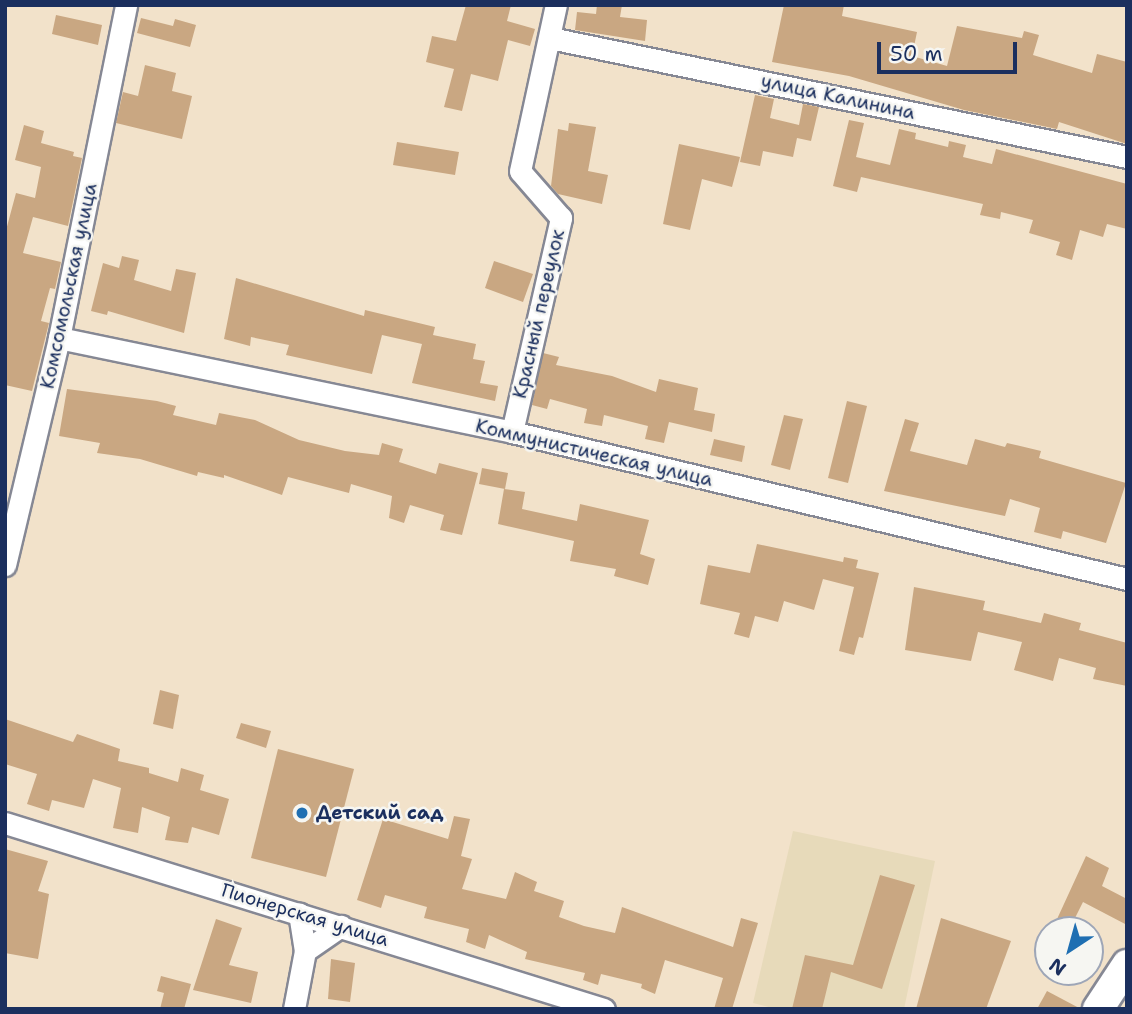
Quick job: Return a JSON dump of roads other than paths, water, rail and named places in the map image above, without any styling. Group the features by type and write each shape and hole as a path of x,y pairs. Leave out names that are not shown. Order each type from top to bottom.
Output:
{"street":[{"name":"Комсомольская улица","path":"5,565 60,338 126,5"},
{"name":"Красный переулок","path":"512,432 561,218 520,171 556,5"},
{"name":"улица Калинина","path":"550,38 1127,157"},
{"name":"Коммунистическая улица","path":"60,338 512,432 1127,579"},
{"name":"Пионерская улица","path":"5,822 604,1009"},
{"path":"294,1009 305,951 299,913"},
{"path":"305,951 341,926"},
{"path":"1098,1009 1127,965"}],"place":[{"name":"Детский сад","path":"302,813"}]}
